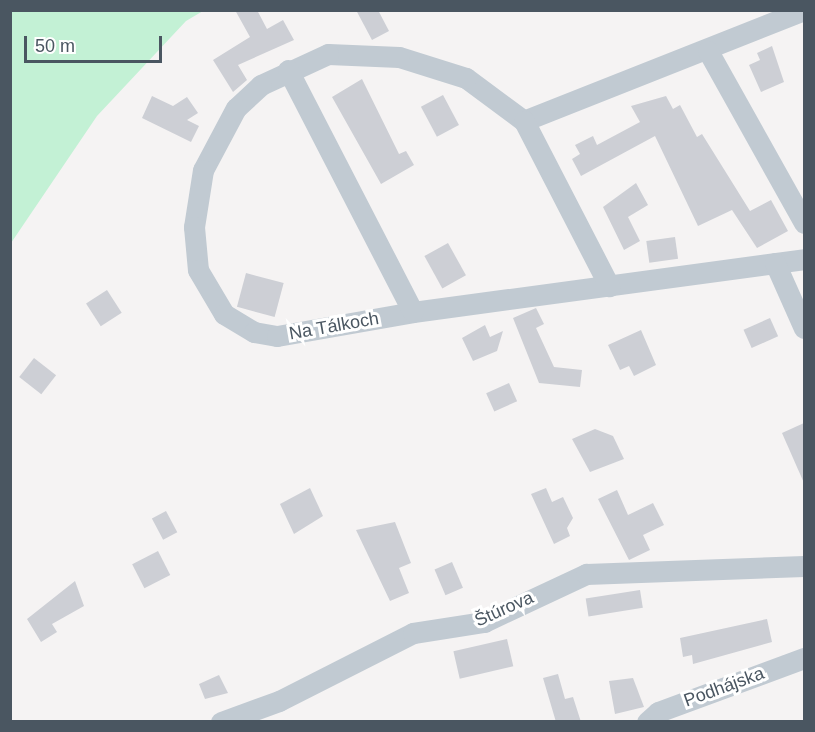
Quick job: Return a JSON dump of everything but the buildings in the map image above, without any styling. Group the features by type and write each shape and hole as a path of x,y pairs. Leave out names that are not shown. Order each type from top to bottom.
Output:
{"street":[{"path":"524,121 708,51 804,10"},
{"path":"708,51 804,223"},
{"name":"Na Tálkoch","path":"609,286 524,121 466,78 399,57 328,54 288,70 236,108 216,138 198,199 198,270 224,314 254,332 277,336 413,312 609,286 804,258"},
{"path":"288,70 413,312"},
{"path":"775,262 804,328"},
{"name":"Štúrova","path":"221,722 279,701 413,633 484,622 586,574 804,566"},
{"name":"Podhájska","path":"646,722 658,712 804,658"}],"green space":[{"path":"11,10 203,11 186,21 97,116 11,243"}]}
